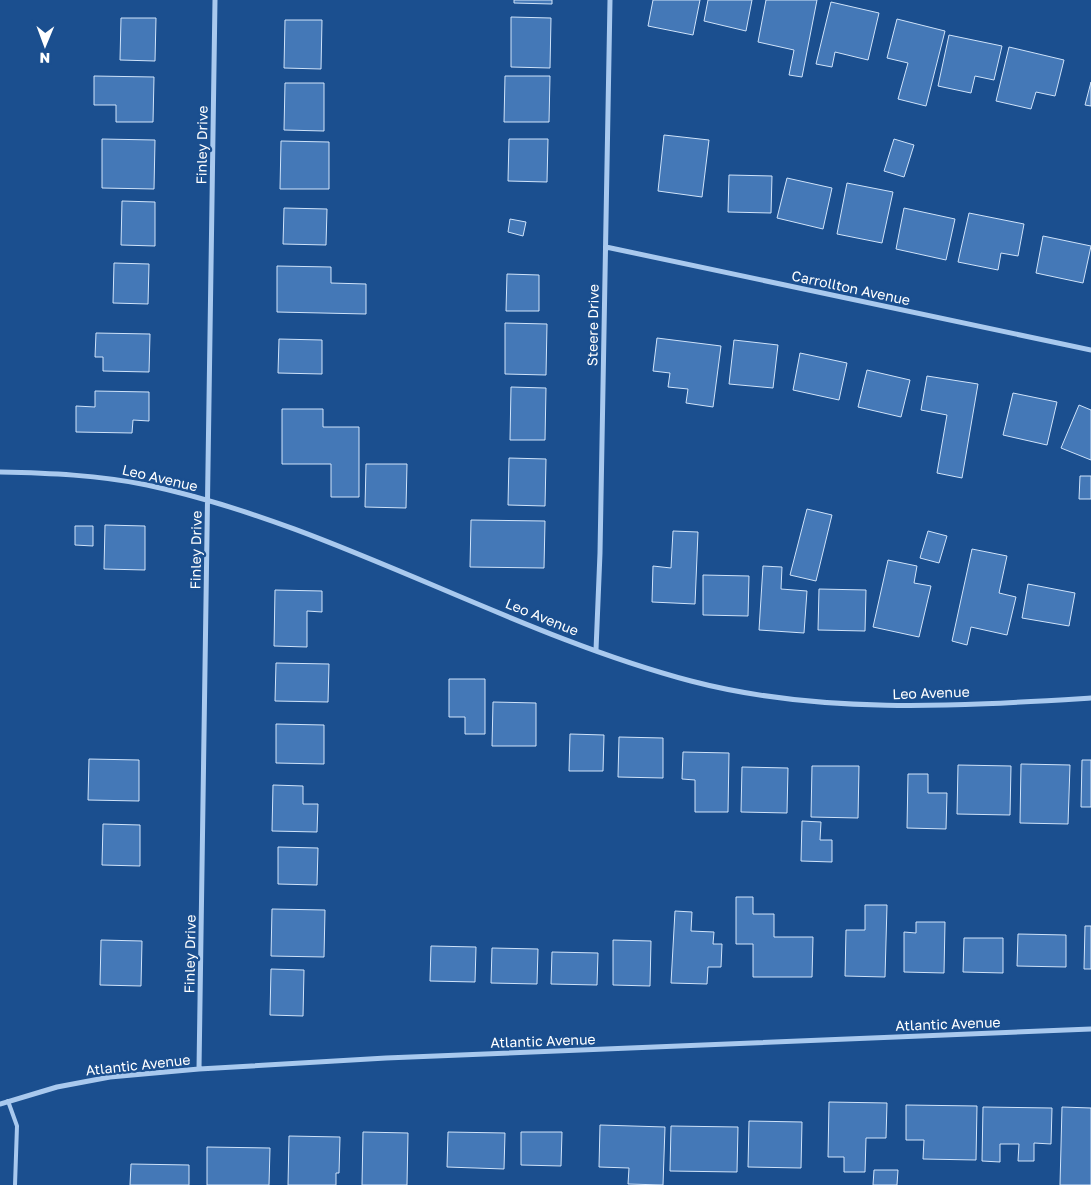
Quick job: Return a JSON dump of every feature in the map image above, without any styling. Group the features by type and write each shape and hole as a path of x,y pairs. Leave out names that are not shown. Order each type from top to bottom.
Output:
{"street":[{"name":"Finley Drive","path":"199,1069 216,0"},
{"name":"Steere Drive","path":"596,650 610,0"},
{"name":"Carrollton Avenue","path":"606,247 1091,350"},
{"name":"Leo Avenue","path":"0,472 46,473 114,479 208,500 272,521 596,650 692,681 769,697 847,705 896,706 1091,698"},
{"name":"Atlantic Avenue","path":"0,1104 57,1087 110,1077 199,1069 396,1058 1091,1029"}],"lane":[{"path":"8,1102 17,1126 16,1185"}],"building":[{"path":"514,0 552,0 552,4 514,3"},
{"path":"653,0 700,0 693,35 648,26"},
{"path":"708,0 752,0 746,31 704,21"},
{"path":"766,0 817,0 802,77 789,75 794,50 758,42"},
{"path":"831,2 879,13 868,60 835,52 832,67 816,64"},
{"path":"511,17 551,18 550,68 511,67"},
{"path":"121,18 156,18 155,61 120,60"},
{"path":"897,19 945,31 926,106 898,99 908,63 887,58"},
{"path":"285,20 322,20 321,69 284,68"},
{"path":"949,35 1002,46 994,80 975,76 971,93 938,86"},
{"path":"1009,47 1064,60 1055,96 1036,92 1031,109 996,101"},
{"path":"94,76 154,77 153,122 116,122 116,105 94,105"},
{"path":"505,76 550,76 549,122 504,122"},
{"path":"1091,82 1091,106 1085,105"},
{"path":"285,83 324,83 324,131 284,130"},
{"path":"664,135 709,140 702,197 658,191"},
{"path":"102,139 155,140 154,189 102,188"},
{"path":"509,139 548,139 547,182 508,181"},
{"path":"894,139 914,145 904,177 884,171"},
{"path":"281,141 329,142 329,189 280,189"},
{"path":"729,175 772,176 771,213 728,212"},
{"path":"787,178 832,188 823,229 777,218"},
{"path":"847,183 893,192 882,243 837,234"},
{"path":"122,201 155,202 155,246 121,245"},
{"path":"284,208 327,209 326,245 283,244"},
{"path":"904,208 955,219 946,260 896,249"},
{"path":"969,213 1024,224 1018,256 1001,253 998,270 958,262"},
{"path":"510,219 526,222 523,236 508,232"},
{"path":"1043,236 1091,246 1083,283 1036,273"},
{"path":"114,263 149,264 148,304 113,303"},
{"path":"277,266 331,267 331,283 366,284 366,314 277,312"},
{"path":"507,274 539,275 539,311 506,311"},
{"path":"505,323 547,324 546,375 505,374"},
{"path":"96,333 150,334 149,372 103,371 103,357 95,357"},
{"path":"657,338 721,346 713,407 686,403 688,389 668,387 670,373 653,371"},
{"path":"279,339 322,340 322,374 278,373"},
{"path":"734,340 778,345 773,388 729,384"},
{"path":"800,353 847,363 839,400 793,390"},
{"path":"867,370 910,380 901,417 858,407"},
{"path":"927,376 978,384 962,478 937,473 947,415 921,410"},
{"path":"511,387 546,388 545,440 510,440"},
{"path":"95,391 149,392 149,421 133,420 132,433 76,432 76,406 95,407"},
{"path":"1013,393 1057,402 1047,445 1003,435"},
{"path":"1079,405 1091,410 1091,460 1061,448"},
{"path":"282,409 323,409 323,427 359,427 359,497 331,497 331,464 282,464"},
{"path":"509,458 546,459 545,506 508,505"},
{"path":"366,464 407,464 406,508 365,507"},
{"path":"1080,476 1091,476 1091,499 1079,499"},
{"path":"807,509 832,515 816,581 790,575"},
{"path":"471,520 545,521 544,568 470,567"},
{"path":"105,525 145,526 145,570 104,569"},
{"path":"75,526 93,526 93,546 75,545"},
{"path":"673,531 698,532 695,604 652,602 653,566 671,568"},
{"path":"928,531 947,536 939,563 920,558"},
{"path":"972,549 1007,556 999,593 1016,597 1007,635 971,627 967,645 952,641"},
{"path":"888,560 917,566 914,583 931,586 919,637 873,627"},
{"path":"763,566 782,567 781,589 807,591 804,633 759,630"},
{"path":"703,575 749,576 748,616 703,615"},
{"path":"1028,584 1075,593 1069,626 1022,618"},
{"path":"819,589 866,590 865,631 818,630"},
{"path":"275,590 322,591 322,612 307,611 307,647 274,646"},
{"path":"276,663 329,664 328,702 275,701"},
{"path":"449,679 485,679 485,734 465,734 465,717 449,717"},
{"path":"493,702 536,703 536,746 492,746"},
{"path":"276,724 324,725 324,764 276,763"},
{"path":"570,734 604,735 603,771 569,771"},
{"path":"619,737 663,738 663,778 618,777"},
{"path":"683,752 729,753 728,812 695,812 695,780 682,779"},
{"path":"89,759 139,760 139,801 88,800"},
{"path":"1082,760 1091,760 1091,807 1081,807"},
{"path":"1021,764 1070,765 1068,824 1020,823"},
{"path":"958,765 1011,766 1010,815 957,814"},
{"path":"812,766 859,766 858,818 811,817"},
{"path":"742,767 788,768 787,813 741,812"},
{"path":"908,774 928,774 928,793 947,793 946,829 907,828"},
{"path":"273,785 303,786 303,804 318,804 317,832 272,831"},
{"path":"802,821 821,822 820,840 832,840 832,862 801,861"},
{"path":"103,824 140,825 140,866 102,865"},
{"path":"278,847 318,848 317,885 278,884"},
{"path":"736,897 753,897 753,914 774,914 774,937 813,937 812,977 753,977 753,944 736,944"},
{"path":"865,905 887,905 885,977 845,976 846,930 865,930"},
{"path":"272,909 325,910 324,957 271,956"},
{"path":"675,911 692,912 691,931 714,932 713,944 722,944 721,967 708,967 707,984 671,983"},
{"path":"916,922 945,922 944,973 904,972 904,932 916,933"},
{"path":"1085,926 1091,926 1091,969 1084,969"},
{"path":"1018,934 1066,935 1066,967 1017,966"},
{"path":"964,938 1003,938 1003,973 963,972"},
{"path":"101,940 142,941 141,986 100,985"},
{"path":"613,940 651,941 650,986 613,985"},
{"path":"431,946 476,947 475,982 430,981"},
{"path":"492,948 538,949 537,984 491,983"},
{"path":"552,952 598,953 597,985 551,984"},
{"path":"271,969 304,970 303,1016 270,1015"},
{"path":"829,1102 887,1103 886,1138 866,1138 865,1172 844,1172 844,1157 828,1157"},
{"path":"906,1105 977,1106 976,1160 923,1159 924,1140 906,1140"},
{"path":"983,1107 1052,1108 1051,1144 1034,1143 1034,1161 1018,1161 1019,1144 1000,1144 1000,1162 982,1161"},
{"path":"1062,1107 1091,1108 1091,1185 1060,1185"},
{"path":"749,1121 802,1122 801,1168 748,1167"},
{"path":"600,1125 665,1127 663,1185 628,1184 629,1168 599,1167"},
{"path":"671,1126 738,1127 737,1172 670,1171"},
{"path":"363,1132 408,1133 407,1185 362,1185"},
{"path":"448,1132 505,1133 504,1169 447,1167"},
{"path":"521,1132 562,1132 561,1166 521,1165"},
{"path":"289,1136 340,1137 339,1173 336,1173 336,1185 288,1185"},
{"path":"207,1147 270,1148 269,1185 207,1185"},
{"path":"131,1164 189,1165 189,1185 130,1185"},
{"path":"874,1170 898,1170 897,1185 873,1185"}]}
